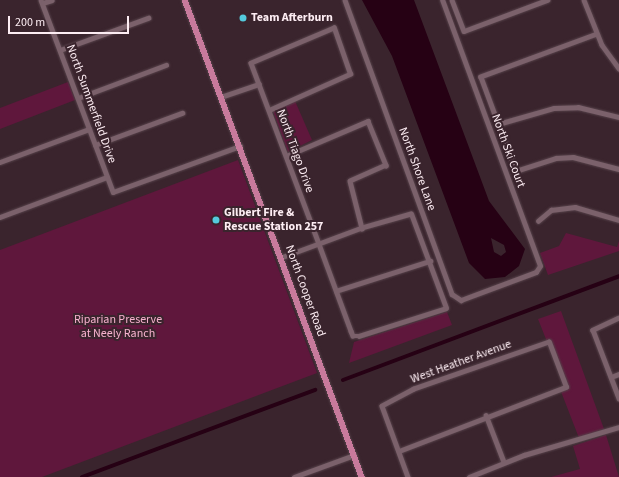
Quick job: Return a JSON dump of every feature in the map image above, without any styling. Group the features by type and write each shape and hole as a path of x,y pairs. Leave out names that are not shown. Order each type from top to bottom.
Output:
{"main road":[{"name":"North Cooper Road","path":"185,0 362,477"}],"street":[{"path":"42,2 52,0"},
{"name":"North Shore Lane","path":"345,0 454,297 464,300 501,286"},
{"name":"North Ski Court","path":"442,0 540,266 536,272 501,286"},
{"path":"452,0 464,31 547,0"},
{"path":"584,0 597,34 619,68"},
{"name":"North Summerfield Drive","path":"42,2 113,192 240,146"},
{"path":"60,50 148,18"},
{"name":"North Tiago Drive","path":"269,110 350,74 334,28 251,63 353,336 446,308 430,261"},
{"path":"597,34 481,77 516,171 556,158 573,157 619,169"},
{"path":"78,98 166,65"},
{"path":"221,97 259,84"},
{"path":"498,124 554,108 578,107 619,117"},
{"path":"95,145 182,113"},
{"path":"286,156 368,122 386,165 350,181 362,228"},
{"path":"0,162 89,129"},
{"path":"0,217 107,177"},
{"path":"538,221 551,210 575,207 619,220"},
{"path":"281,258 362,228 411,214 430,261 336,291"},
{"path":"619,318 593,330 619,398"},
{"name":"West Heather Avenue","path":"399,451 382,406 414,389 550,342 566,387 486,415"},
{"path":"611,377 619,374"},
{"path":"408,477 399,451 486,415 504,462"},
{"path":"469,477 504,462 619,426"},
{"path":"294,477 354,455"}],"green space":[{"path":"68,82 75,100 0,129 0,108"},
{"path":"295,101 312,140 288,152 273,111"},
{"name":"Riparian Preserve at Neely Ranch","path":"238,160 317,373 42,477 0,477 0,250"},
{"path":"566,233 617,247 619,241 619,251 548,275 540,253 559,246"},
{"path":"561,311 604,429 579,438 560,389 565,387 538,319"},
{"path":"447,312 452,325 349,363 354,342"},
{"path":"606,435 619,477 551,477 580,469 573,446"}],"shaded area":[{"path":"362,0 414,0 489,201 525,249 519,266 505,277 485,279 469,263 392,56","holes":["491,238 504,245 506,252 501,256 494,252"]}],"waterway":[{"path":"343,380 619,276"},
{"path":"82,477 315,390"}],"place":[{"name":"Team Afterburn","path":"243,18"},
{"name":"Gilbert Fire & Rescue Station 257","path":"216,220"}]}
